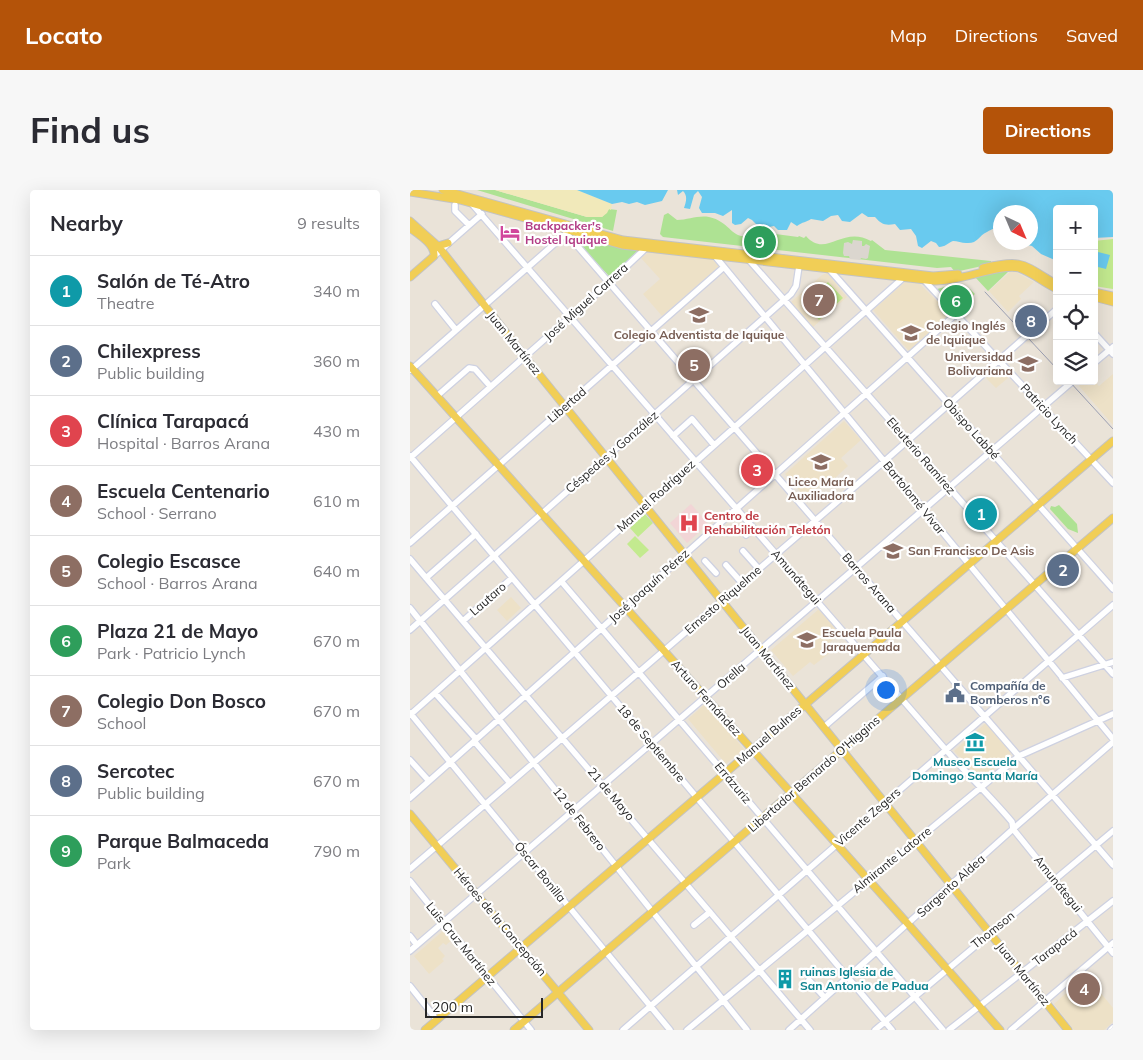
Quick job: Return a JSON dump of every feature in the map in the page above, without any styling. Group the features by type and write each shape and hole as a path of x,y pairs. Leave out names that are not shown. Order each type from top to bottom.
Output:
{"main road":[{"path":"443,190 646,246 749,260 939,276 1013,262 1027,266 1053,282"},
{"path":"410,192 472,204 568,233 611,243 738,253 829,269 924,280 949,280 1013,267 1026,271 1053,287"},
{"name":"Juan Martínez","path":"410,221 440,248 484,306 1068,1030"},
{"name":"Juan Martínez","path":"410,228 432,247 434,256"},
{"path":"440,248 448,243"},
{"path":"738,253 749,260"},
{"path":"410,277 434,256"},
{"path":"1098,293 1113,296"},
{"path":"1098,298 1113,302"},
{"name":"Arturo Fernández","path":"411,369 908,924 1000,1030"},
{"name":"Manuel Bulnes","path":"425,1030 1113,440"},
{"name":"Libertador Bernardo O'Higgins","path":"514,1030 1113,518"},
{"name":"Héroes de la Concepción","path":"410,814 589,1030"}],"street":[{"name":"Amunátegui","path":"472,204 946,750 985,790 1012,822 1013,829 1087,921 1110,945 1113,953"},
{"path":"455,205 456,211 469,225"},
{"path":"448,243 482,214"},
{"path":"411,369 568,233"},
{"name":"Barros Arana","path":"568,233 1113,864"},
{"name":"José Miguel Carrera","path":"410,457 570,317 646,246"},
{"path":"434,256 440,248"},
{"name":"Juan Martínez","path":"434,256 442,257 469,286"},
{"name":"Bartolomé Vivar","path":"715,256 1113,741"},
{"name":"Eleuterio Ramírez","path":"749,260 1113,674"},
{"name":"Céspedes y González","path":"410,630 791,294 796,286 802,263"},
{"name":"Libertad","path":"410,543 724,267"},
{"name":"Obispo Labbé","path":"829,269 1113,589"},
{"name":"Manuel Rodríguez","path":"410,714 903,278"},
{"name":"Patricio Lynch","path":"924,280 1113,483"},
{"path":"435,304 456,330"},
{"name":"Ernesto Riquelme","path":"410,869 884,461 1053,313"},
{"name":"José Joaquín Pérez","path":"410,798 956,314"},
{"path":"1098,338 1112,350 1098,360"},
{"path":"437,396 469,368 475,369 490,386"},
{"name":"Orella","path":"410,951 1068,385"},
{"path":"673,436 692,419 714,445"},
{"name":"18 de Septiembre","path":"410,457 892,1030"},
{"path":"746,535 753,528"},
{"path":"426,578 476,534"},
{"path":"743,551 759,569"},
{"name":"21 de Mayo","path":"410,559 810,1030"},
{"path":"700,573 707,563 716,573"},
{"path":"726,565 742,583"},
{"name":"Lautaro","path":"463,621 512,578"},
{"name":"Errázuriz","path":"561,581 943,1030"},
{"name":"Vicente Zegers","path":"624,1030 1113,605"},
{"name":"12 de Febrero","path":"410,608 747,1030"},
{"path":"1062,678 1113,662"},
{"path":"824,727 883,676"},
{"path":"435,693 510,783"},
{"name":"Óscar Bonilla","path":"410,714 670,1030"},
{"name":"Almirante Latorre","path":"687,1030 1019,756 1113,714"},
{"name":"Sargento Aldea","path":"789,1030 1113,741"},
{"path":"410,760 429,781"},
{"name":"Thomson","path":"875,1030 1113,831"},
{"name":"Luis Cruz Martínez","path":"410,881 531,1030"},
{"name":"Tarapacá","path":"949,1030 1113,901"},
{"path":"694,925 710,912"},
{"path":"410,936 417,945"},
{"path":"1011,1030 1110,945"},
{"path":"809,980 825,998"},
{"path":"410,986 437,1020"}],"shaded area":[{"path":"853,240 862,241 862,246 866,244 870,246 868,258 861,258 860,260 844,256 844,243 852,244"},
{"path":"649,252 712,258 720,266 662,316 643,294 660,279 641,258"},
{"path":"1012,270 1034,282 1019,296 1021,299 1008,312 989,291"},
{"path":"827,273 847,297 813,327 790,303 822,275"},
{"name":"Colegio Inglés de Iquique","path":"905,282 920,284 950,314 909,351 873,310"},
{"path":"999,368 1008,378 996,388 986,378"},
{"path":"1113,374 1113,425 1079,386 1099,386"},
{"name":"Liceo María Auxiliadora","path":"844,421 861,440 841,458 848,466 834,479 831,476 806,498 785,474"},
{"name":"Centro de Rehabilitación Teletón","path":"691,504 708,524 687,543 670,523"},
{"path":"511,597 521,608 507,621 497,610"},
{"name":"Escuela Paula Jaraquemada","path":"819,609 840,633 826,646 831,652 814,665 810,662 793,676 771,650"},
{"path":"705,704 744,749 726,764 688,719"},
{"path":"987,722 1012,752 981,780 954,751"},
{"path":"444,930 452,940 446,945 443,943 438,948 445,956 442,959 444,961 429,974 414,956"},
{"path":"1086,975 1113,1008 1113,1022 1104,1030 1074,1030 1054,1004"}],"green space":[{"path":"477,190 495,190 587,217 602,217 609,209 617,210 613,231"},
{"path":"668,213 677,220 709,217 718,220 739,235 755,235 767,230 768,233 804,238 806,236 813,242 821,244 843,238 861,237 872,240 885,250 991,261 991,264 955,272 951,267 937,268 663,237 660,234 664,215"},
{"path":"576,236 612,246 637,250 638,252 610,277 574,239"},
{"path":"1113,239 1113,289 1098,287 1098,241"},
{"path":"1009,271 988,291 975,277"},
{"path":"828,282 843,298 819,320 805,303"},
{"path":"949,286 970,289 975,294 954,309 937,290"},
{"path":"1059,505 1077,524 1078,533 1068,529 1050,509 1051,506"},
{"path":"645,514 653,523 638,537 630,528"},
{"path":"635,536 649,550 640,558 627,544"}],"sand":[{"path":"495,190 577,190 612,204 611,210 609,209 602,217 587,217"}],"water":[{"path":"577,190 668,190 662,201 645,205 637,202 612,204"},
{"path":"677,190 1113,190 1113,237 1098,238 1098,205 1053,205 1053,259 1036,250 1038,205 993,205 993,229 976,241 964,243 953,241 939,247 931,241 922,248 918,246 916,236 911,229 900,230 895,224 884,224 875,217 868,217 862,213 850,222 842,221 838,215 831,216 823,221 811,219 797,226 791,222 787,230 778,230 774,226 758,226 748,218 741,224 735,225 732,223 732,210 723,216 715,213 702,213 699,208 702,197 698,191 694,195 690,209 684,208 686,195 683,191 678,195"},
{"path":"1098,252 1110,255 1106,269 1098,267"}],"tram line":[{"path":"985,292 1053,365"},
{"path":"1073,385 1113,429"}],"place":[{"name":"Backpacker's Hostel Iquique","path":"510,233"},
{"name":"Parque Balmaceda","path":"760,242"},
{"name":"Colegio Don Bosco","path":"819,300"},
{"name":"Plaza 21 de Mayo","path":"956,301"},
{"name":"Colegio Adventista de Iquique","path":"699,315"},
{"name":"Sercotec","path":"1031,321"},
{"name":"Colegio Inglés de Iquique","path":"911,333"},
{"name":"Universidad Bolivariana","path":"1028,364"},
{"name":"Colegio Escasce","path":"694,365"},
{"name":"Liceo María Auxiliadora","path":"821,462"},
{"name":"Clínica Tarapacá","path":"757,470"},
{"name":"Salón de Té-Atro","path":"981,514"},
{"name":"Centro de Rehabilitación Teletón","path":"689,523"},
{"name":"San Francisco De Asis","path":"893,551"},
{"name":"Chilexpress","path":"1063,570"},
{"name":"Escuela Paula Jaraquemada","path":"807,640"},
{"name":"Compañía de Bomberos n°6","path":"955,693"},
{"name":"Museo Escuela Domingo Santa María","path":"975,742"},
{"name":"ruinas Iglesia de San Antonio de Padua","path":"785,979"},
{"name":"Escuela Centenario","path":"1084,989"}]}
